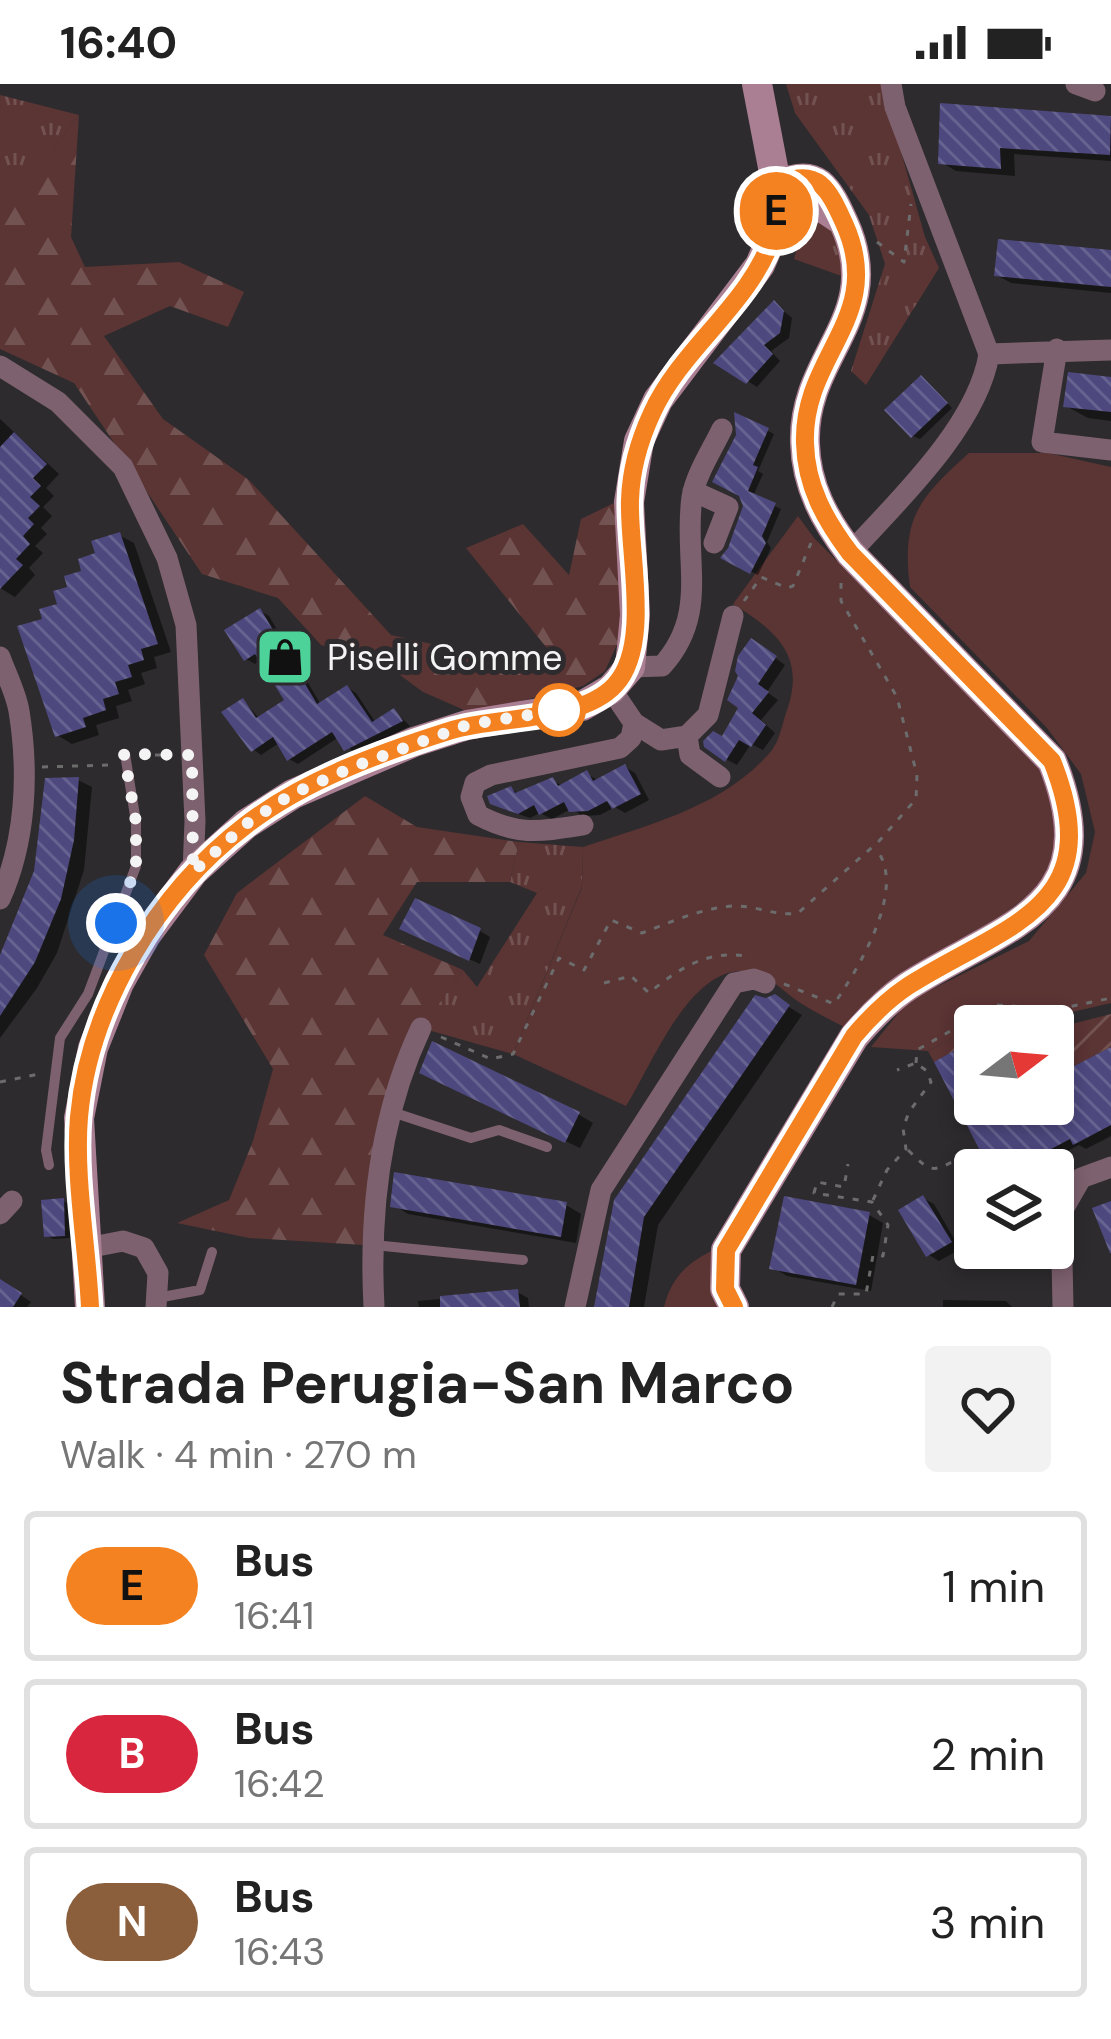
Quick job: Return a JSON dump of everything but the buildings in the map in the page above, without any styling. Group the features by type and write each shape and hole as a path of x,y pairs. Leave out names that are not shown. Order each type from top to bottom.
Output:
{"main road":[{"path":"90,1307 79,1118 92,1048 118,982 193,872 246,824 358,765 467,725 582,706 621,678 635,615 629,502 639,440 658,400 760,265 775,230 777,188 757,84"},
{"path":"734,1307 725,1289 726,1250 854,1036 903,989 1014,930 1042,908 1066,874 1073,844 1064,786 1052,761 850,553 813,493 805,447 806,418 813,388 858,289 854,246 811,168 769,132"},
{"path":"777,188 829,205"},
{"path":"775,230 807,208 829,205"}],"street":[{"path":"850,553 965,417 985,377 988,354 895,107 891,84"},
{"path":"1057,349 1042,442 1111,450"},
{"path":"988,354 1111,350"},
{"path":"0,366 58,401 123,467 167,558 186,625 193,872"},
{"path":"583,825 533,832 504,829 478,815 471,797 475,783 491,775 620,748 631,738 634,723 621,678 662,666 680,646 693,594 689,528 693,491 722,429"},
{"path":"693,491 728,507 714,543"},
{"path":"634,723 661,740 687,736 708,715 733,616"},
{"path":"0,657 19,709 24,795 15,866 0,899"},
{"path":"687,736 690,755 720,777"},
{"path":"575,1307 602,1190 734,983 768,972"},
{"path":"374,1307 370,1245 389,1111 421,1028"},
{"path":"1063,1307 1061,1214 1081,1178 1111,1167"},
{"path":"87,1248 123,1241 144,1248 158,1273 157,1303"}],"lane":[{"path":"49,1166 46,1150 61,1038 88,994 136,866 136,822 124,754"},
{"path":"389,1111 470,1138 499,1130 547,1147"},
{"path":"370,1245 523,1260"},
{"path":"157,1303 200,1290 212,1252"}],"path":[{"path":"871,237 904,262 910,204 926,189"},
{"path":"421,1028 491,1058 513,1054 559,958 584,970 611,920 642,933 731,906 758,907 785,916 798,913 874,847 916,799 917,775 897,697 841,601 841,578 850,553"},
{"path":"733,616 761,578 787,588 793,586 800,566"},
{"path":"22,768 113,764 124,754 192,755"},
{"path":"604,983 631,976 649,993 676,970 717,954 747,955 790,986 834,1004 871,944 888,876 874,847"},
{"path":"768,972 790,986"},
{"path":"916,1063 917,1049 996,1005 1059,1009 1111,998"},
{"path":"897,1070 916,1063"},
{"path":"916,1063 928,1071 931,1082 903,1128 907,1149 927,1169 938,1170 954,1161"},
{"path":"0,1082 56,1070"},
{"path":"872,1202 887,1170 907,1149"},
{"path":"832,1307 838,1294 866,1294 873,1255 883,1256 888,1226 872,1202 814,1193 817,1182 844,1186 848,1163"}],"green space":[{"path":"786,84 882,84 925,237 939,268 866,385 851,371 885,264 869,215 795,113"},
{"path":"0,95 79,115 7,213 0,210"},
{"path":"79,115 71,237 85,267 179,262 244,292 228,327 170,306 104,336 163,419 249,480 391,635 554,671 546,647 466,548 523,524 569,575 581,519 618,501 624,629 605,671 583,686 471,713 423,692 381,661 321,645 278,598 202,574 74,383 0,349 0,210 7,212"},
{"path":"820,217 837,228 847,278 794,259 805,219"},
{"path":"969,453 1048,453 1111,467 1111,1003 1074,1012 1074,1005 954,1005 954,1037 928,1051 871,1047 908,1001 1029,941 1086,873 1095,832 1081,774 1047,728 910,587 912,526 937,483"},
{"path":"798,516 814,538 1042,766 1059,799 1056,874 852,1031 761,975 733,972 712,981 677,1018 626,1106 513,1054 582,887 583,847 709,800 753,769 775,746 792,689 789,658 773,634 733,604"},
{"path":"365,796 417,827 519,842 510,882 417,882 383,935 463,970 424,1025 364,1245 249,1238 177,1223 229,1200 253,1141 273,1069 204,955 237,893"},
{"path":"519,842 583,847 582,886 513,1054 421,1028 463,970 477,987 537,893 510,882"},
{"path":"1111,1014 1111,1047 1074,1066 1074,1023"},
{"path":"954,1037 954,1051 934,1062 928,1051"},
{"path":"717,1248 720,1307 664,1307 683,1271"}],"bus line":[{"name":"E","path":"90,1307 79,1118 92,1048 118,982 146,935 193,872 246,824 292,794 413,742 467,725 582,706 611,689 630,667 635,615 629,502 639,440 658,400 760,265 775,230 777,188 798,178 812,179 824,187 854,246 858,266 858,289 813,388 806,418 805,447 813,493 850,553 1052,761 1064,786 1073,844 1066,874 1051,900 1014,930 903,989 854,1036 726,1250 725,1289 734,1307"}],"place":[{"name":"Piselli Gomme","path":"285,657"}],"route":[{"path":"116,923 136,866 136,822 124,754 192,755 193,872 246,824 292,794 413,742 467,725 559,710"}]}
